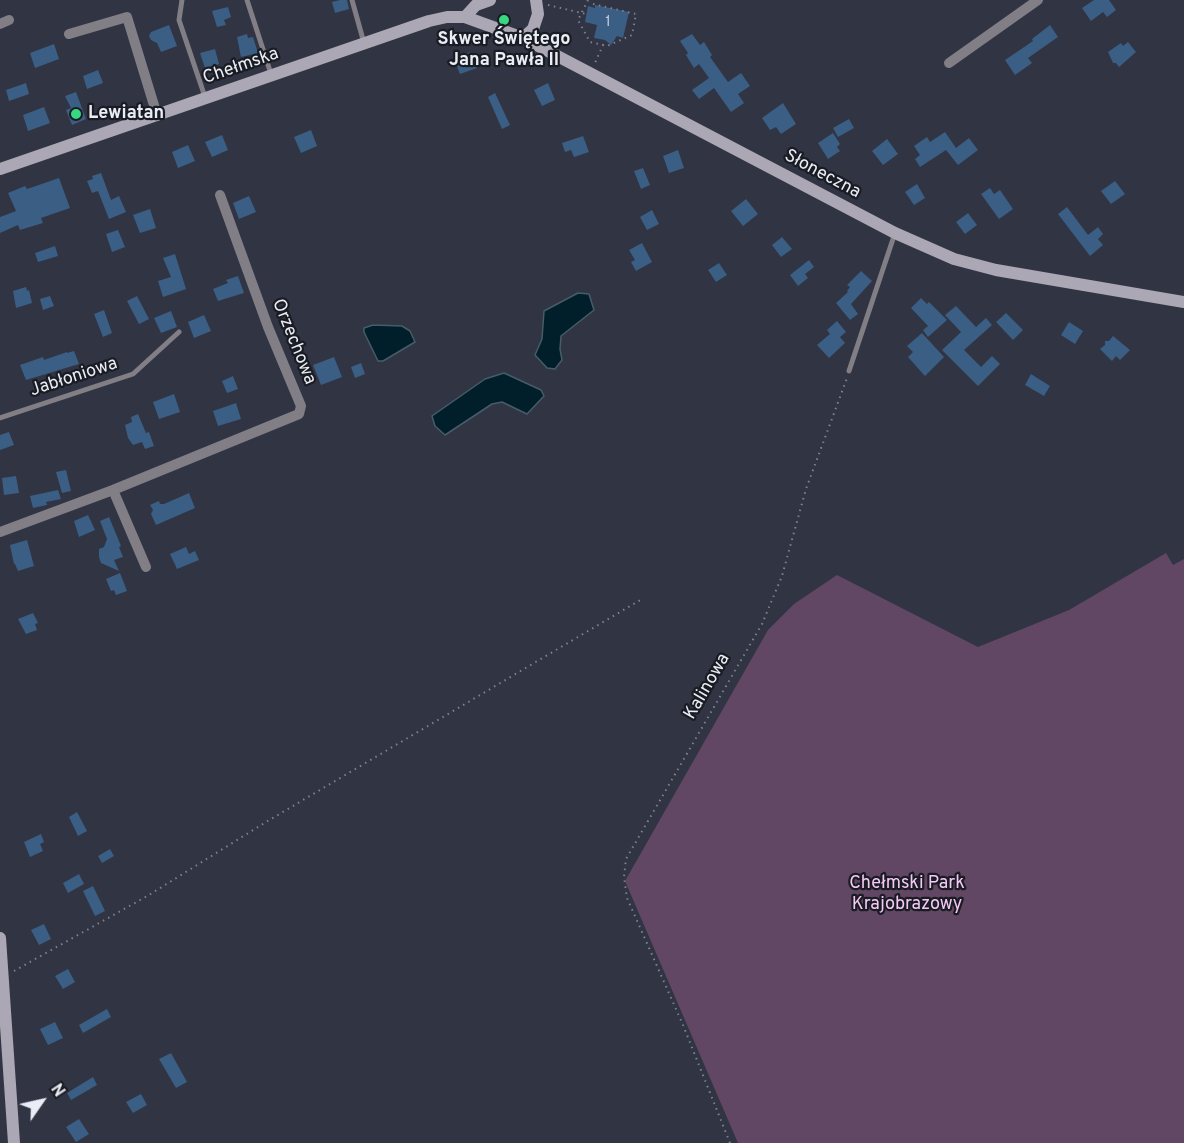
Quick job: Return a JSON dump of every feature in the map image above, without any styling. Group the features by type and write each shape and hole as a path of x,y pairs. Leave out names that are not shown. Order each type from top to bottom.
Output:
{"main road":[{"name":"Chełmska","path":"0,169 429,21 447,17 465,17 476,5 490,0"},
{"path":"522,39 533,29 541,3"},
{"name":"Słoneczna","path":"465,17 522,39 895,233 954,259 996,270 1184,302"},
{"path":"0,938 14,1143"}],"street":[{"path":"949,63 1038,0"},
{"path":"69,34 127,17 157,115"},
{"name":"Orzechowa","path":"0,532 113,490 299,414 301,406 268,327 220,195"},
{"path":"113,490 146,567"}],"lane":[{"path":"182,0 179,20 206,98"},
{"path":"247,0 272,75"},
{"path":"352,0 364,44"},
{"path":"849,371 895,233"},
{"name":"Jabłoniowa","path":"0,418 132,374 178,332"}],"path":[{"path":"588,0 578,21 590,42 608,45 632,35 636,14 593,4"},
{"path":"541,3 586,14"},
{"path":"595,63 603,45"},
{"name":"Kalinowa","path":"730,1143 683,1025 627,898 624,877 626,859 762,624 782,576 806,489 849,371"},
{"path":"2,973 18,970 149,894 642,599"}],"green space":[{"name":"Chełmski Park Krajobrazowy","path":"1166,553 1173,565 1184,559 1184,1143 738,1143 625,881 768,630 794,604 837,575 978,647 1069,610"}],"water":[{"path":"578,293 589,294 594,310 561,336 562,360 555,369 547,368 535,355 542,339 544,311"},
{"path":"373,325 402,326 410,331 415,342 383,361 378,361 364,332 364,328"},
{"path":"504,373 541,390 544,396 527,414 502,402 492,404 445,435 435,426 432,416 485,379"}],"building":[{"path":"347,0 349,9 335,13 332,2"},
{"path":"1094,0 1109,0 1116,10 1107,17 1103,12 1091,21 1082,8"},
{"path":"595,5 629,12 623,38 617,36 611,45 605,40 594,38 597,25 585,22 588,6 595,8"},
{"path":"228,7 231,17 224,20 226,25 217,27 212,11"},
{"path":"169,25 177,46 161,52 157,43 149,36 151,32"},
{"path":"1050,25 1058,37 1028,58 1032,63 1015,75 1005,60 1033,41 1032,39"},
{"path":"247,34 248,38 253,37 258,53 241,57 237,37"},
{"path":"692,34 700,45 704,42 712,55 710,57 728,82 741,73 750,86 738,94 744,103 731,112 714,88 699,99 692,90 709,78 699,64 694,68 680,41"},
{"path":"1128,42 1136,52 1119,67 1113,63 1108,52 1121,43 1123,46"},
{"path":"54,44 59,59 35,68 30,53"},
{"path":"215,49 219,64 205,68 200,53"},
{"path":"470,52 477,68 460,74 454,59"},
{"path":"98,70 103,83 87,89 83,76"},
{"path":"26,83 29,94 9,101 6,90"},
{"path":"548,83 555,100 542,106 534,90"},
{"name":"Lewiatan","path":"76,92 86,119 72,125 66,110 71,108 65,96"},
{"path":"495,93 510,125 502,129 488,97"},
{"path":"783,103 796,124 781,134 776,127 770,130 762,118"},
{"path":"44,107 50,123 28,131 23,115"},
{"path":"849,119 854,128 838,137 833,128"},
{"path":"311,130 317,146 301,153 294,137"},
{"path":"945,132 956,148 969,138 978,150 958,165 946,150 920,167 915,159 920,155 914,146 927,137 930,142"},
{"path":"833,133 840,144 837,147 840,151 828,159 818,143"},
{"path":"222,135 228,150 212,157 205,142"},
{"path":"583,136 589,152 574,157 571,150 565,152 562,143"},
{"path":"887,139 898,154 883,165 872,151"},
{"path":"188,145 195,161 178,168 172,152"},
{"path":"678,150 684,168 669,173 663,156"},
{"path":"643,168 650,185 641,189 634,171"},
{"path":"101,173 111,200 119,196 126,212 109,219 98,191 92,193 87,181 93,179 92,176"},
{"path":"59,178 70,208 41,218 43,223 20,230 18,225 0,233 0,217 16,211 8,193 25,186 27,189"},
{"path":"1115,181 1125,194 1111,204 1101,191"},
{"path":"917,184 925,198 914,205 905,192"},
{"path":"990,188 994,194 1000,190 1013,209 999,219 981,194"},
{"path":"249,196 256,212 239,219 233,203"},
{"path":"746,199 758,214 743,226 731,211"},
{"path":"1067,207 1088,235 1098,227 1103,234 1098,239 1103,245 1090,256 1058,214"},
{"path":"150,209 156,228 140,233 133,215"},
{"path":"652,210 659,224 647,230 640,217"},
{"path":"968,213 977,225 965,234 956,222"},
{"path":"118,230 125,247 112,252 106,234"},
{"path":"782,237 792,249 781,257 772,245"},
{"path":"642,243 652,262 636,271 631,262 635,260 629,250"},
{"path":"55,246 58,256 38,262 35,253"},
{"path":"175,254 186,289 163,297 158,281 171,277 163,258"},
{"path":"809,260 814,267 805,274 808,278 798,286 790,275"},
{"path":"719,263 727,275 716,282 708,270"},
{"path":"861,271 872,281 851,304 858,314 850,320 836,303 848,292 850,287 847,285"},
{"path":"238,276 244,293 218,301 213,289 228,283 226,280"},
{"path":"26,287 32,303 16,308 13,291"},
{"path":"50,296 54,306 43,310 40,299"},
{"path":"137,296 149,319 139,324 127,301"},
{"path":"921,298 927,304 929,302 947,320 928,337 923,330 928,326 911,308"},
{"path":"956,306 976,327 986,318 992,325 964,350 981,367 992,356 1000,364 978,386 942,350 961,332 945,315"},
{"path":"104,310 112,333 103,337 94,314"},
{"path":"171,311 177,327 161,333 154,318"},
{"path":"1006,313 1023,330 1013,340 996,322"},
{"path":"204,315 211,331 194,338 188,322"},
{"path":"837,321 846,332 840,337 845,343 829,358 817,345 830,334 827,330"},
{"path":"1069,322 1083,331 1075,344 1061,335"},
{"path":"922,333 944,357 925,376 908,357 913,352 907,346"},
{"path":"1113,336 1130,350 1120,360 1116,356 1112,361 1100,349 1105,345 1105,341 1109,341"},
{"path":"74,351 79,364 26,380 20,365 43,357 44,360"},
{"path":"334,357 342,377 321,385 313,365"},
{"path":"361,363 365,374 355,378 351,367"},
{"path":"1031,374 1050,386 1044,396 1025,385"},
{"path":"233,376 238,389 227,393 222,381"},
{"path":"174,394 180,412 159,419 153,402"},
{"path":"236,403 241,419 218,426 213,411"},
{"path":"138,414 154,446 145,449 142,442 133,445 128,438 125,425 132,422 131,417"},
{"path":"9,432 14,445 0,450 0,435"},
{"path":"66,470 71,491 62,493 56,472"},
{"path":"16,476 19,493 4,495 2,478"},
{"path":"58,490 61,499 33,508 30,496"},
{"path":"189,493 195,508 156,525 150,505 159,501 160,504 164,504"},
{"path":"88,515 95,530 79,537 74,521"},
{"path":"109,517 121,546 119,547 123,557 114,560 119,571 101,563 99,557 99,549 104,547 107,539 100,521"},
{"path":"27,540 34,566 18,571 10,545"},
{"path":"186,547 189,554 195,551 199,560 177,569 170,554"},
{"path":"120,573 127,591 116,595 114,590 111,591 106,579"},
{"path":"33,613 38,623 35,624 37,630 26,634 18,619"},
{"path":"77,812 87,831 78,836 69,817"},
{"path":"41,834 44,842 40,844 43,851 30,857 24,842"},
{"path":"110,849 114,856 102,863 98,856"},
{"path":"79,874 84,884 68,893 63,883"},
{"path":"93,886 105,911 95,916 83,891"},
{"path":"44,924 51,939 39,945 31,930"},
{"path":"68,969 75,982 63,989 55,976"},
{"path":"107,1009 111,1017 83,1033 79,1025"},
{"path":"55,1022 63,1038 48,1045 40,1029"},
{"path":"171,1053 187,1082 176,1088 159,1059"},
{"path":"93,1077 97,1085 71,1100 67,1093"},
{"path":"141,1094 147,1105 133,1113 126,1102"},
{"path":"79,1119 89,1134 76,1142 66,1127"}],"place":[{"name":"Skwer Świętego Jana Pawła II","path":"504,20"},
{"name":"Lewiatan","path":"76,114"}]}
